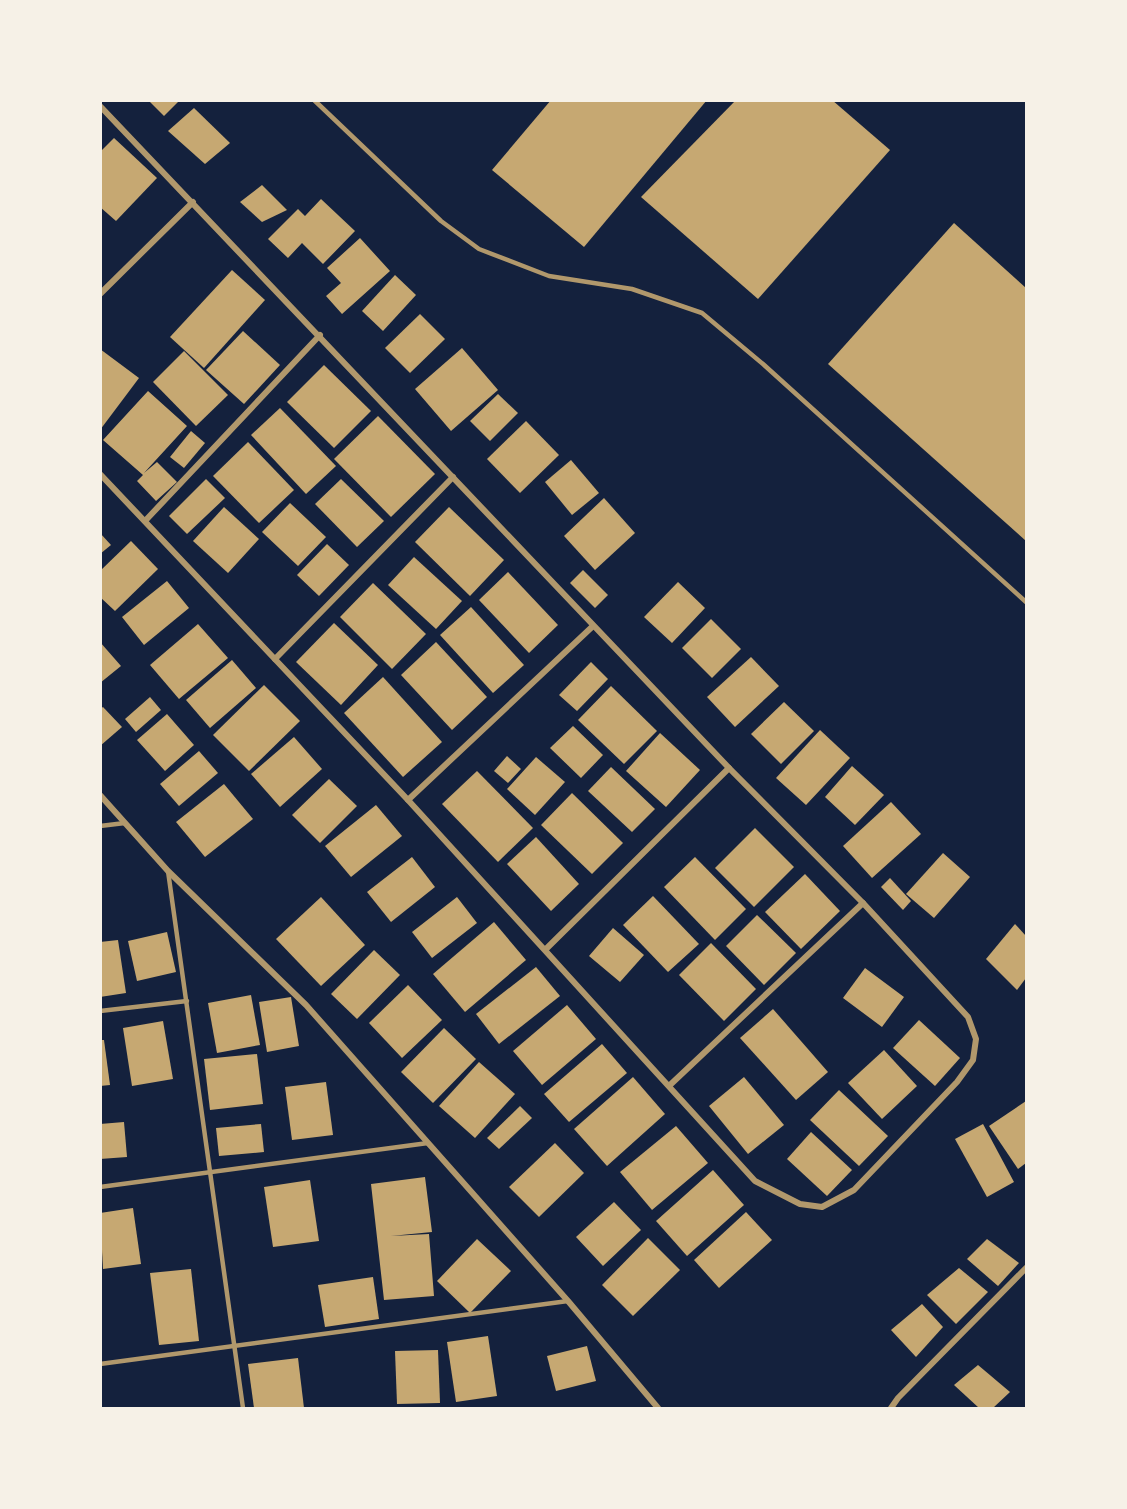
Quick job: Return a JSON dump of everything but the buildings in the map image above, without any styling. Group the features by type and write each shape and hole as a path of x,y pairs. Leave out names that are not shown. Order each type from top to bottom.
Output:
{"street":[{"path":"100,106 320,335 593,626 863,903 968,1017 976,1039 973,1060 957,1082 854,1190 822,1207 800,1204 755,1181 408,800 100,474"},
{"path":"100,294 193,202"},
{"path":"145,521 320,335"},
{"path":"275,659 453,477"},
{"path":"408,800 593,626"},
{"path":"546,950 729,768"},
{"path":"100,795 168,871 306,1005 568,1301 658,1408"},
{"path":"670,1085 863,903"},
{"path":"891,1408 1026,1269"}],"lane":[{"path":"314,100 441,222 479,249 549,276 632,289 702,313 763,364 1026,602"},
{"path":"100,826 125,823"},
{"path":"168,871 243,1408"},
{"path":"100,1011 187,1001"},
{"path":"100,1187 428,1143"},
{"path":"100,1364 568,1301"}]}
